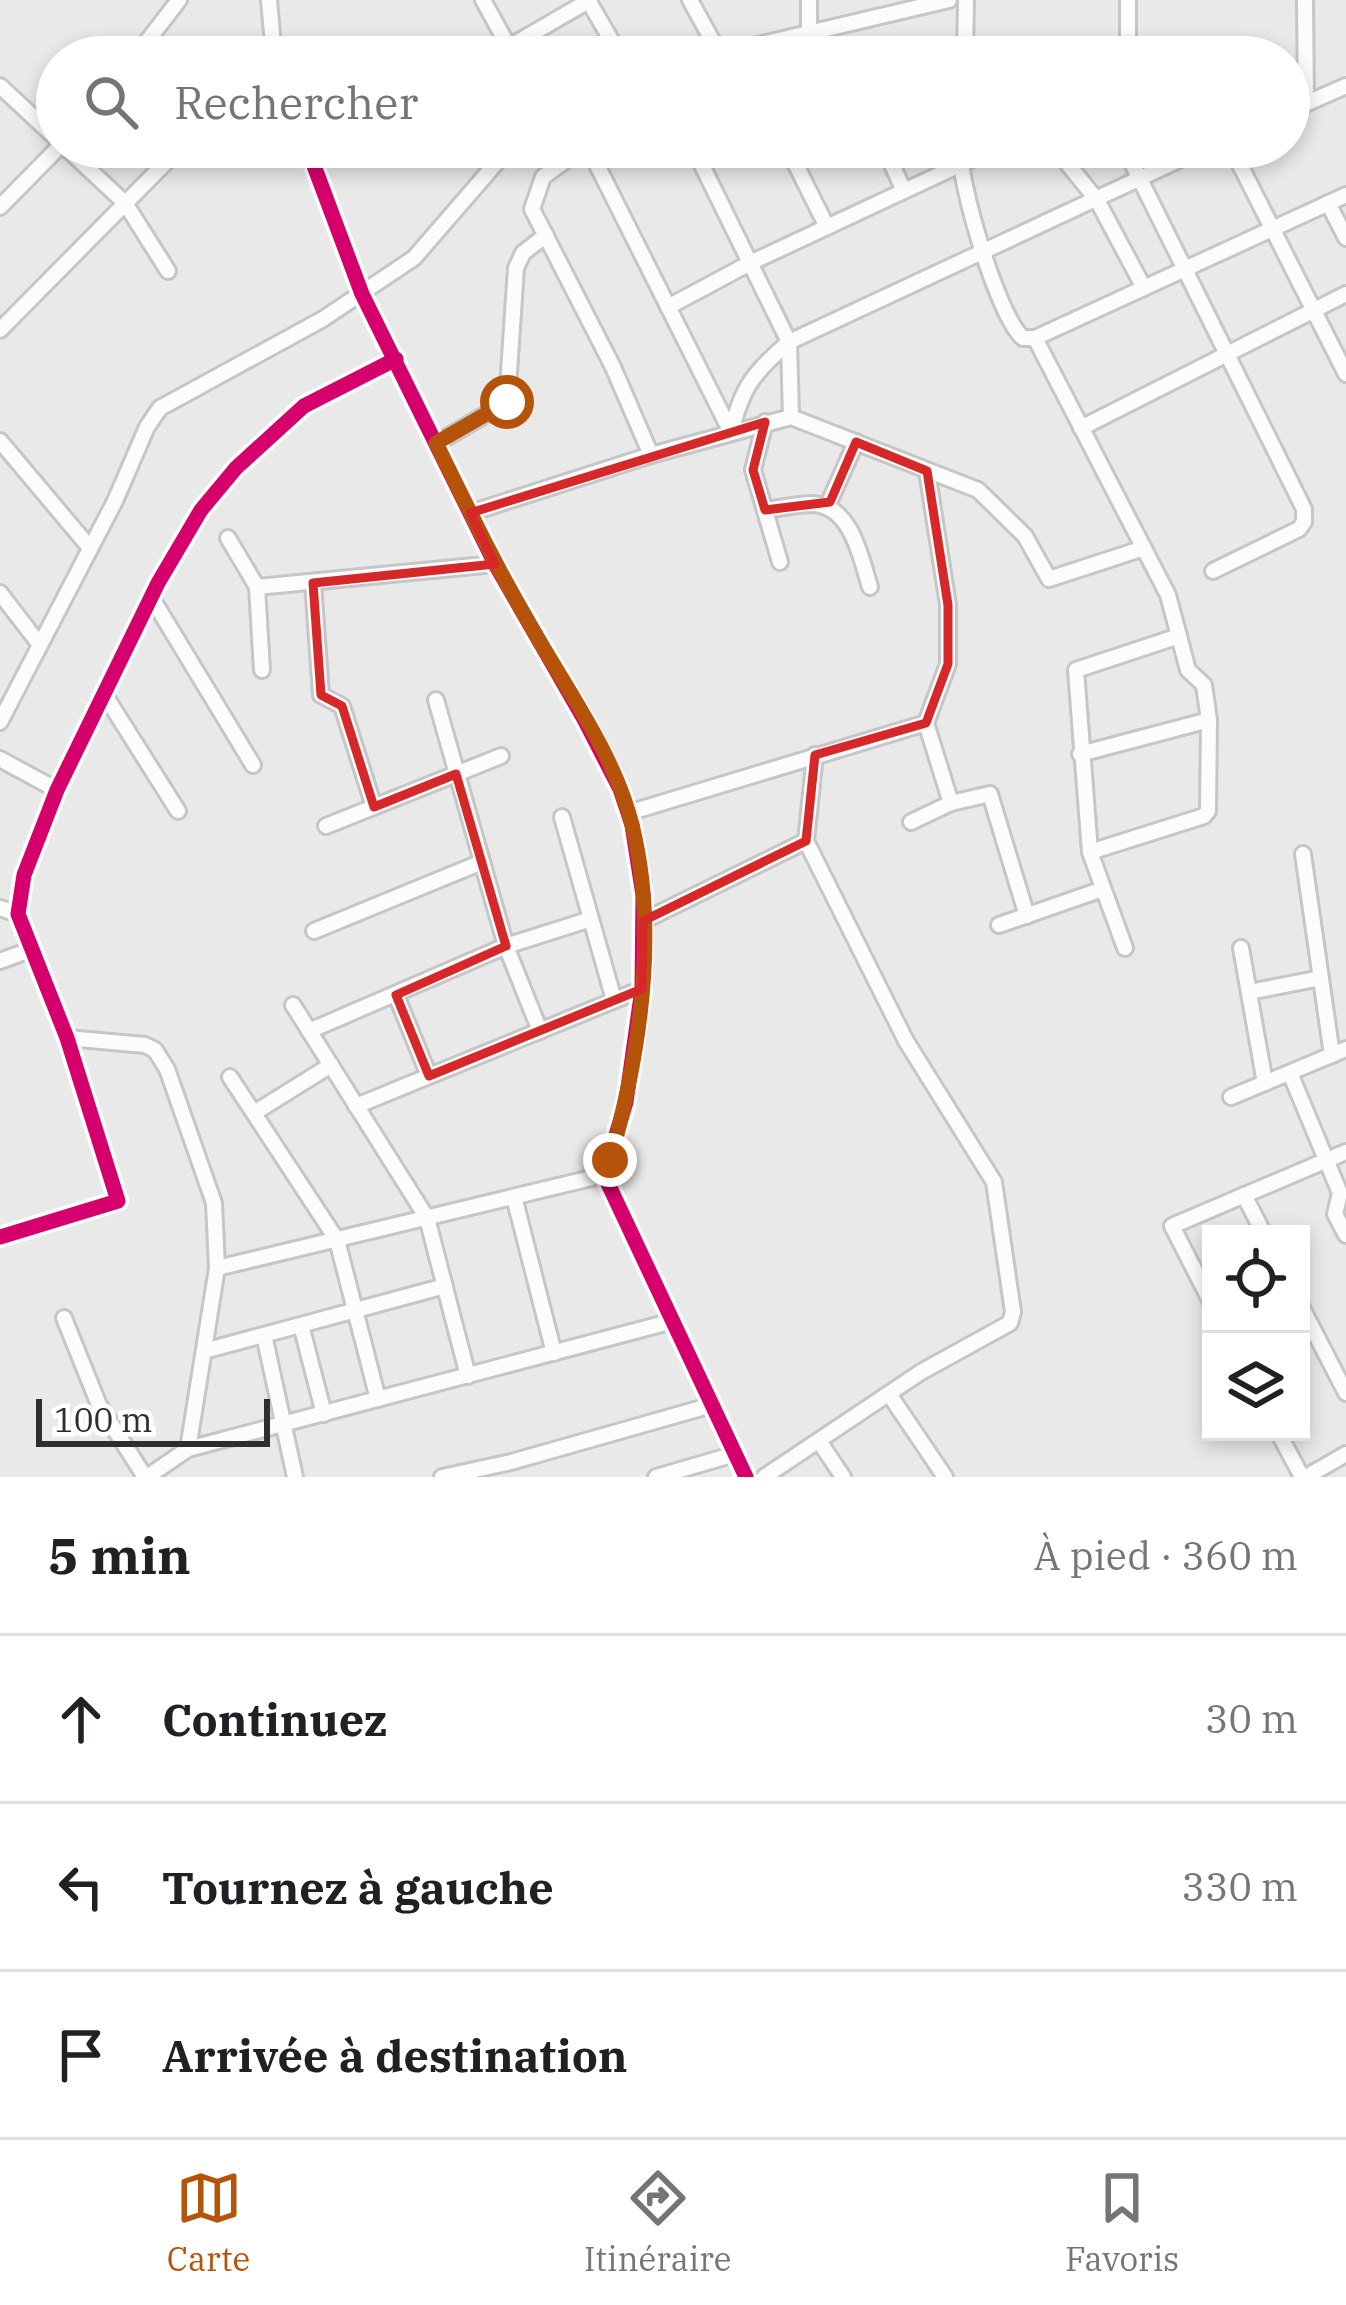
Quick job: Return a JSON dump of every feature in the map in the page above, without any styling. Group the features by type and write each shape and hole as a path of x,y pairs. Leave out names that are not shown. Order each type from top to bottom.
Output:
{"street":[{"path":"151,36 179,0"},
{"path":"269,0 271,36"},
{"path":"482,0 502,36"},
{"path":"535,36 589,0 609,36"},
{"path":"690,0 705,36"},
{"path":"809,0 809,33"},
{"path":"798,36 949,0"},
{"path":"965,0 971,36"},
{"path":"1128,0 1128,36"},
{"path":"1305,0 1305,36"},
{"path":"0,86 36,121"},
{"path":"1310,101 1346,86"},
{"path":"0,207 37,168"},
{"path":"86,168 125,203 168,271"},
{"path":"0,330 160,168"},
{"path":"316,168 362,294 495,564 584,719 628,813 644,895 642,989 626,1102 604,1175 746,1477"},
{"path":"0,722 160,408 362,294 414,258 492,168"},
{"path":"554,168 543,177 532,209 613,367 650,455"},
{"path":"588,168 668,307 730,432"},
{"path":"703,168 789,342 790,417"},
{"path":"798,168 827,226"},
{"path":"894,168 904,190"},
{"path":"668,307 952,168"},
{"path":"960,168 984,254 1012,329 1023,338 1035,338 1346,195"},
{"path":"1071,168 1096,200 1144,288"},
{"path":"1136,168 1304,509 1299,529 1213,572"},
{"path":"730,432 740,394 789,342 1163,168"},
{"path":"1242,168 1346,374"},
{"path":"1328,203 1346,238"},
{"path":"436,443 507,402 516,268 524,253 545,235"},
{"path":"1081,428 1346,295"},
{"path":"1035,338 1168,595 1188,670 1204,685 1209,720 1208,811 1204,816 1090,852"},
{"path":"0,1237 118,1201 67,1037 18,914 24,875 57,790 158,583 201,510 236,468 304,406 396,359"},
{"path":"470,513 650,455 790,417 978,490 1025,536 1049,579 1144,548"},
{"path":"765,422 753,470 780,562"},
{"path":"0,441 90,548"},
{"path":"827,507 856,442"},
{"path":"927,471 948,625 948,664 926,723 951,802"},
{"path":"765,510 814,504 827,507 847,524 870,587"},
{"path":"228,538 257,587 262,670"},
{"path":"257,587 495,564"},
{"path":"314,583 321,695 342,706 374,807"},
{"path":"0,593 40,645"},
{"path":"153,600 253,765"},
{"path":"1125,949 1090,852 1076,670 1179,636"},
{"path":"106,697 178,812"},
{"path":"436,700 506,946 540,1031"},
{"path":"1080,754 1209,720"},
{"path":"628,813 926,723"},
{"path":"764,1477 889,1394 1010,1323 1013,1312 994,1183 906,1041 806,841 815,754"},
{"path":"326,826 501,756"},
{"path":"0,759 57,790"},
{"path":"910,822 951,802 990,794 1027,916"},
{"path":"562,817 614,1000"},
{"path":"643,921 806,841"},
{"path":"1232,1096 1339,1052 1321,978 1303,854"},
{"path":"314,932 482,862"},
{"path":"999,925 1103,889"},
{"path":"0,908 18,914"},
{"path":"309,1031 506,946 591,919"},
{"path":"1241,948 1265,1083"},
{"path":"0,961 30,950"},
{"path":"1249,992 1321,978"},
{"path":"356,1106 642,989"},
{"path":"396,995 429,1076"},
{"path":"293,1004 427,1218 468,1376"},
{"path":"67,1037 155,1050 214,1203 218,1268 188,1449"},
{"path":"254,1113 331,1065"},
{"path":"1290,1073 1340,1193 1335,1214 1346,1235"},
{"path":"230,1077 337,1240 378,1400"},
{"path":"1202,1284 1172,1226 1346,1151"},
{"path":"218,1268 604,1175"},
{"path":"1244,1195 1259,1225"},
{"path":"514,1197 554,1353"},
{"path":"204,1351 445,1286"},
{"path":"64,1318 99,1405 146,1477 188,1449 673,1321"},
{"path":"1310,1324 1346,1394"},
{"path":"302,1325 324,1414"},
{"path":"264,1335 296,1477"},
{"path":"889,1394 945,1477"},
{"path":"442,1477 712,1405"},
{"path":"819,1441 843,1477"},
{"path":"1283,1441 1304,1477 1346,1454"},
{"path":"656,1477 735,1454"}],"highlighted area":[{"path":"765,422 753,470 765,510 830,502 856,442 927,471 948,605 948,664 926,723 815,755 806,841 643,921 642,989 429,1076 396,995 506,946 456,774 374,807 342,706 321,695 313,583 495,564 470,513"}],"cycle path":[{"path":"315,168 362,294 495,564 620,789 632,825 643,895 642,989 626,1102 604,1175 746,1477"},
{"path":"0,1237 118,1201 67,1038 18,914 24,875 57,790 158,583 201,510 236,468 304,406 396,359"}],"route":[{"path":"507,402 436,443 495,564 620,789 632,825 644,895 642,989 626,1102 610,1160"}]}
